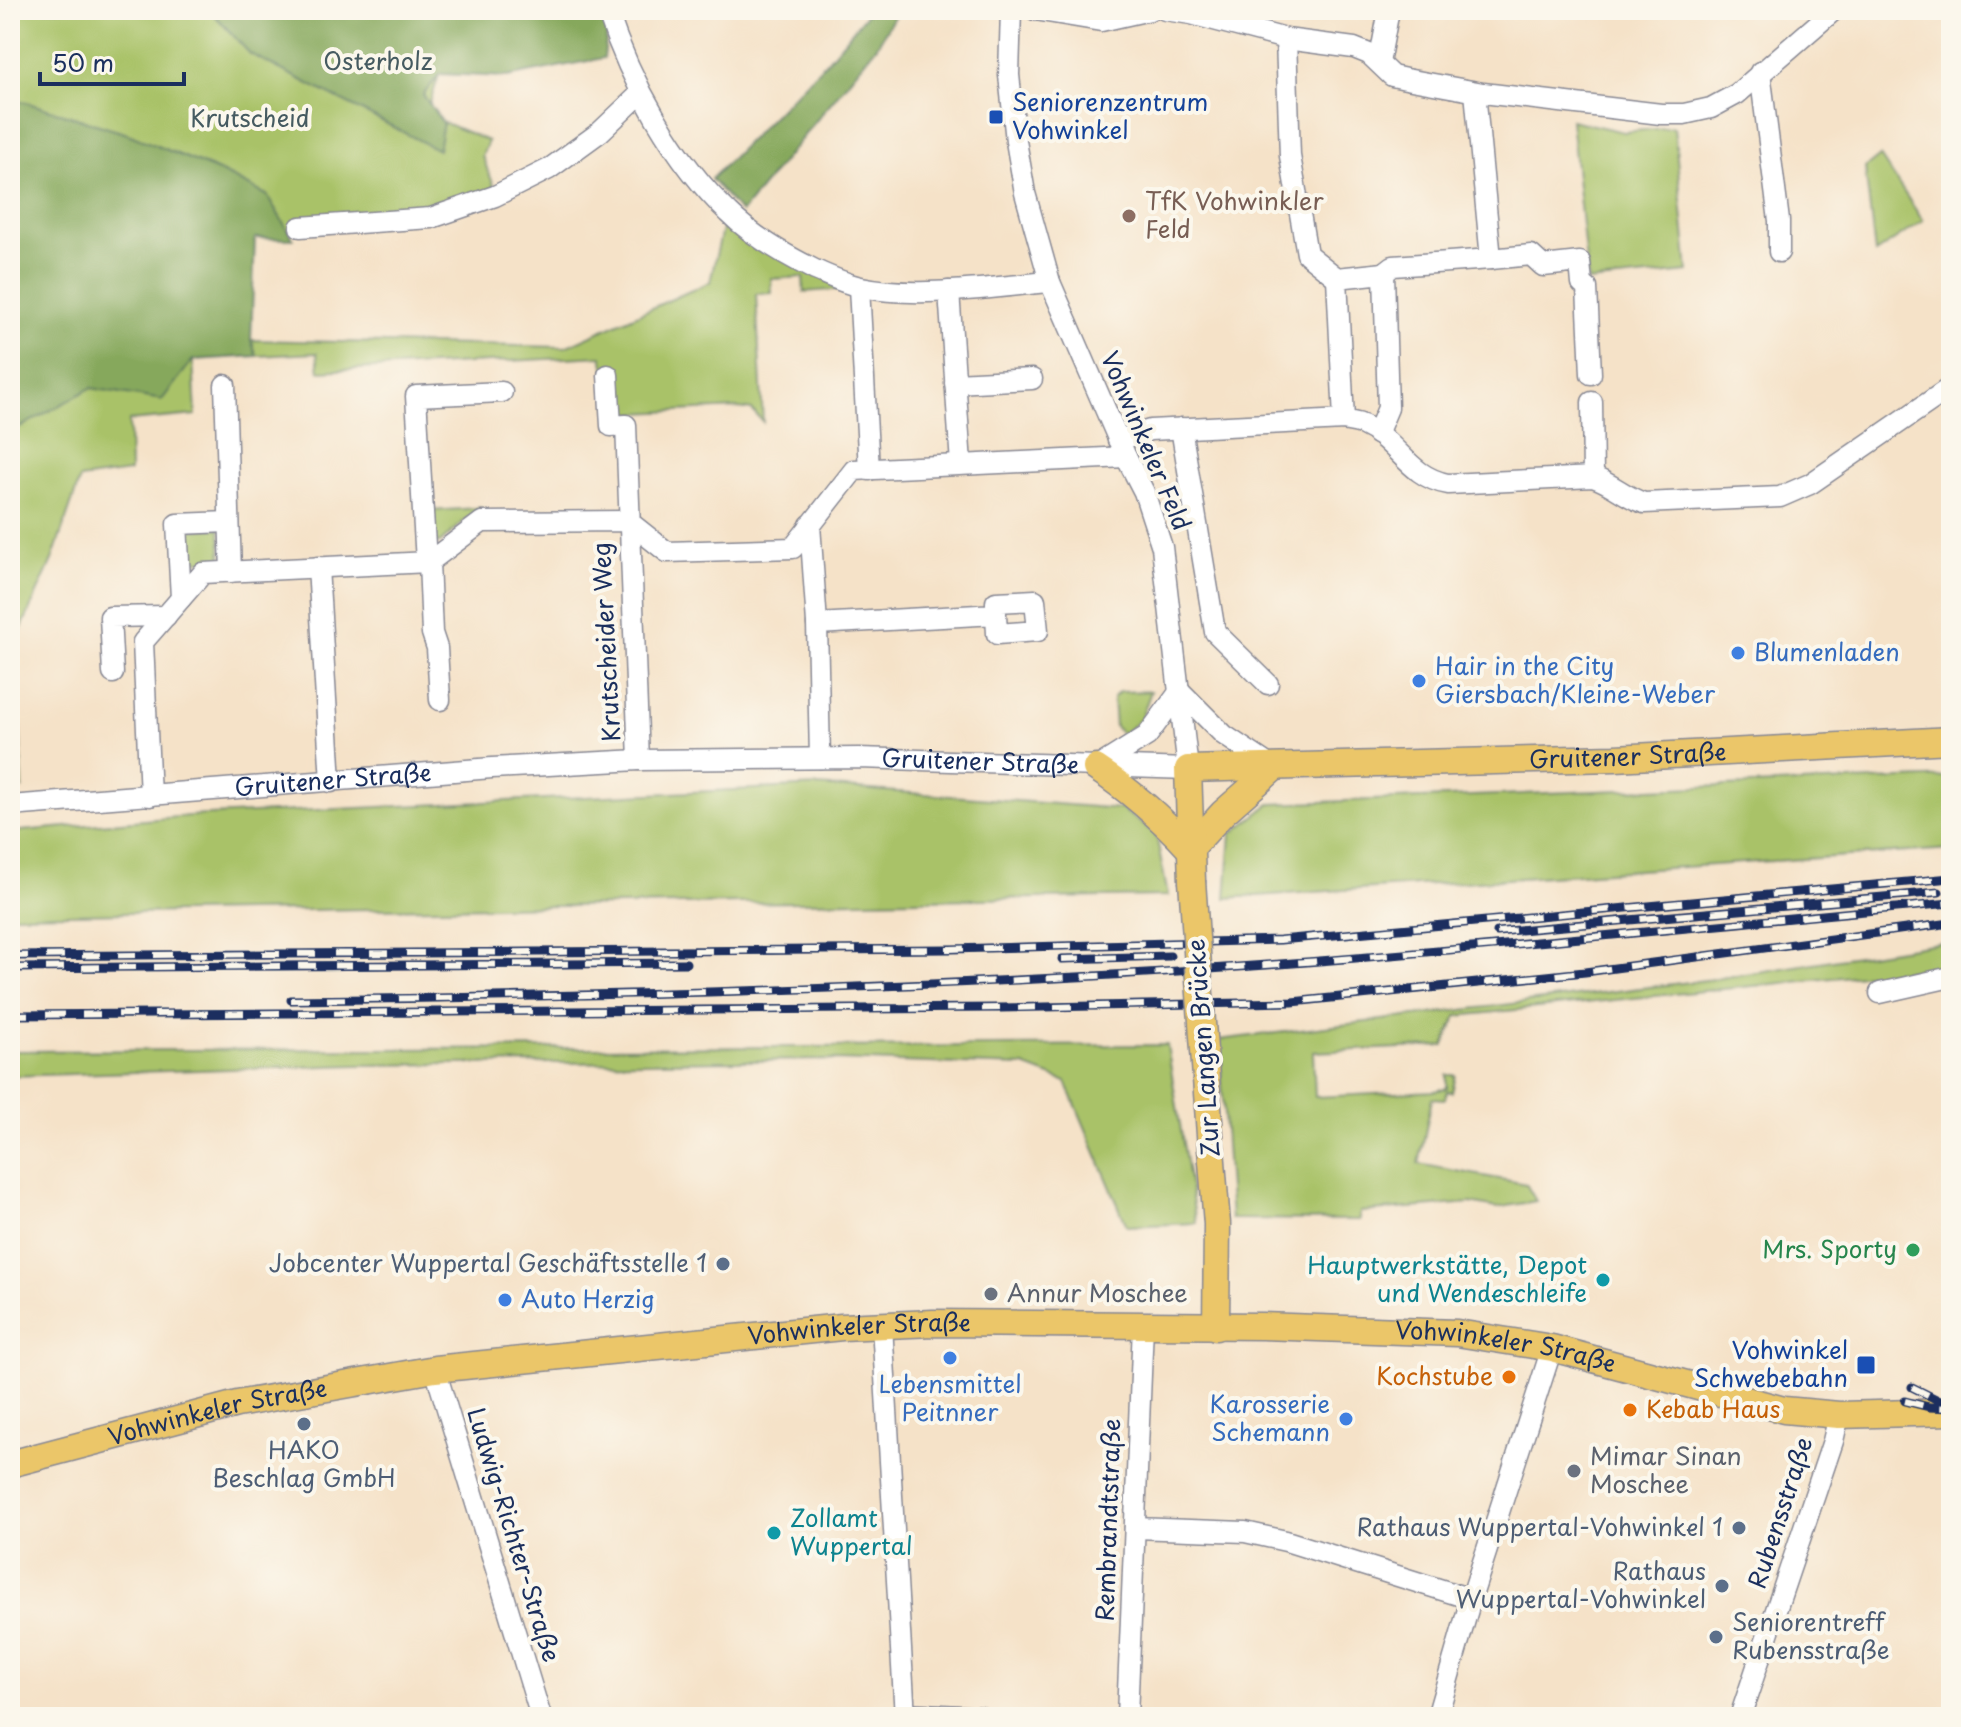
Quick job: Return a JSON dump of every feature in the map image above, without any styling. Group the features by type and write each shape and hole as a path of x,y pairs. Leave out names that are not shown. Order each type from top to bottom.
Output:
{"main road":[{"name":"Gruitener Straße","path":"1188,769 1615,758 1951,740"},
{"path":"1096,768 1152,810 1190,849 1223,813 1274,768"},
{"name":"Zur Langen Brücke","path":"1188,769 1192,881 1217,1224 1216,1327"},
{"name":"Vohwinkeler Straße","path":"10,1464 237,1404 435,1369 786,1332 882,1325 1004,1322 1457,1333 1552,1348 1760,1405 1810,1413 1951,1412"}],"street":[{"path":"607,10 640,94 679,153 728,212 773,247 807,266 859,287 949,291 1050,282"},
{"name":"Vohwinkeler Feld","path":"1011,10 1009,75 1025,193 1050,282 1144,492 1162,547 1188,769"},
{"path":"1035,10 1101,21 1150,10"},
{"path":"1165,10 1192,12 1286,39 1354,48 1369,54 1392,76 1475,92 1661,114 1684,114 1711,108 1737,94 1834,10"},
{"path":"1379,63 1389,10"},
{"path":"1286,39 1290,156 1307,254 1337,278 1384,273 1393,266 1531,255 1543,266 1580,262 1582,284 1587,288 1591,374"},
{"path":"1760,72 1779,221 1779,252"},
{"path":"1475,92 1491,259"},
{"path":"300,227 431,218 495,196 549,169 600,132 640,94"},
{"path":"1377,434 1388,408 1384,273"},
{"path":"1337,278 1344,420 1363,425 1377,434 1419,474 1448,484 1593,477 1609,482 1633,500 1644,503 1780,497 1810,484 1951,387"},
{"path":"859,287 869,470"},
{"path":"949,291 961,464"},
{"name":"Krutscheider Weg","path":"608,375 611,426 626,425 639,760"},
{"path":"955,383 1032,379"},
{"path":"225,385 231,572"},
{"path":"440,700 437,648 432,633 416,396 502,392"},
{"path":"1592,402 1593,477"},
{"name":"Krutscheider Weg","path":"428,562 482,522 628,521 667,552 793,548 854,470 961,464 1122,448 1150,430 1344,420"},
{"path":"1181,428 1215,632 1268,684"},
{"path":"181,598 177,524 229,522"},
{"path":"810,525 817,624 820,758"},
{"path":"150,796 143,642 203,573 428,562"},
{"path":"318,567 331,782"},
{"path":"817,624 996,614"},
{"path":"113,673 110,617 166,616"},
{"path":"1096,768 1147,736 1180,691 1224,735 1274,768"},
{"name":"Gruitener Straße","path":"10,806 492,768 639,760 820,758 1188,769"},
{"path":"1880,993 1951,977"},
{"path":"882,1325 904,1715 980,1717"},
{"name":"Rembrandtstraße","path":"1127,1717 1143,1325"},
{"path":"1437,1717 1471,1599 1552,1348"},
{"name":"Ludwig-Richter-Straße","path":"435,1369 541,1717"},
{"name":"Rubensstraße","path":"1740,1717 1839,1415"},
{"path":"1135,1528 1245,1532 1286,1541 1471,1599"}],"green space":[{"name":"Krutscheid","path":"10,10 482,10 446,53 426,115 488,141 482,156 495,188 436,211 296,221 288,234 216,223 192,340 196,415 129,421 130,472 80,479 52,560 15,643 23,788 10,789"},
{"name":"Osterholz","path":"210,10 603,10 608,25 604,58 507,77 440,74 423,95 443,123 438,150 250,54"},
{"path":"870,10 898,10 877,46 741,213 711,179 828,60"},
{"path":"10,101 25,102 128,134 219,171 267,195 293,239 255,238 251,340 257,356 193,360 162,400 91,388 10,433"},
{"path":"1571,120 1624,132 1674,127 1688,272 1588,282"},
{"path":"1880,156 1923,221 1875,253 1865,168"},
{"path":"724,221 845,289 804,292 803,277 771,279 772,293 756,294 763,422 752,410 738,408 615,414 602,356 319,371 317,353 257,356 251,340 565,347 710,282"},
{"path":"479,508 440,543 432,543 430,511"},
{"path":"220,528 222,560 182,562 181,531"},
{"path":"1151,691 1141,719 1123,734 1115,727 1113,698 1119,692"},
{"path":"1951,777 1951,849 1226,898 1231,834 1270,804"},
{"path":"818,786 1121,809 1156,834 1168,896 10,915 10,832 189,816"},
{"path":"1951,941 1951,966 1457,1016 1444,1046 1313,1052 1315,1097 1435,1091 1447,1088 1447,1075 1456,1075 1452,1092 1447,1091 1445,1099 1432,1098 1419,1164 1526,1184 1536,1201 1496,1208 1471,1203 1360,1212 1360,1220 1231,1219 1219,1040 1714,979"},
{"path":"1167,1045 1196,1223 1127,1226 1066,1082 1024,1066 834,1060 357,1065 10,1076 10,1051"}],"railway":[{"path":"10,956 950,949 1280,940 1951,878"},
{"path":"1497,932 1939,892"},
{"path":"291,1000 792,989 1168,972 1458,949 1951,903"},
{"path":"10,1015 1000,1008 1292,1002 1585,972 1951,923"},
{"path":"1062,959 1170,956"},
{"path":"10,968 686,963"},
{"path":"1912,1387 1944,1403"},
{"path":"1905,1401 1951,1408"}],"place":[{"name":"Seniorenzentrum Vohwinkel","path":"996,117"},
{"name":"TfK Vohwinkler Feld","path":"1129,216"},
{"name":"Blumenladen","path":"1738,653"},
{"name":"Hair in the City Giersbach/Kleine-Weber","path":"1419,681"},
{"name":"Mrs. Sporty","path":"1913,1250"},
{"name":"Jobcenter Wuppertal Geschäftsstelle 1","path":"723,1264"},
{"name":"Hauptwerkstätte, Depot und Wendeschleife","path":"1603,1280"},
{"name":"Annur Moschee","path":"991,1294"},
{"name":"Auto Herzig","path":"505,1300"},
{"name":"Lebensmittel Peitnner","path":"950,1358"},
{"name":"Vohwinkel Schwebebahn","path":"1866,1365"},
{"name":"Kochstube","path":"1509,1377"},
{"name":"Kebab Haus","path":"1630,1410"},
{"name":"Karosserie Schemann","path":"1346,1419"},
{"name":"HAKO Beschlag GmbH","path":"304,1424"},
{"name":"Mimar Sinan Moschee","path":"1574,1471"},
{"name":"Rathaus Wuppertal-Vohwinkel 1","path":"1739,1528"},
{"name":"Zollamt Wuppertal","path":"774,1533"},
{"name":"Rathaus Wuppertal-Vohwinkel","path":"1722,1586"},
{"name":"Seniorentreff Rubensstraße","path":"1716,1637"}]}
